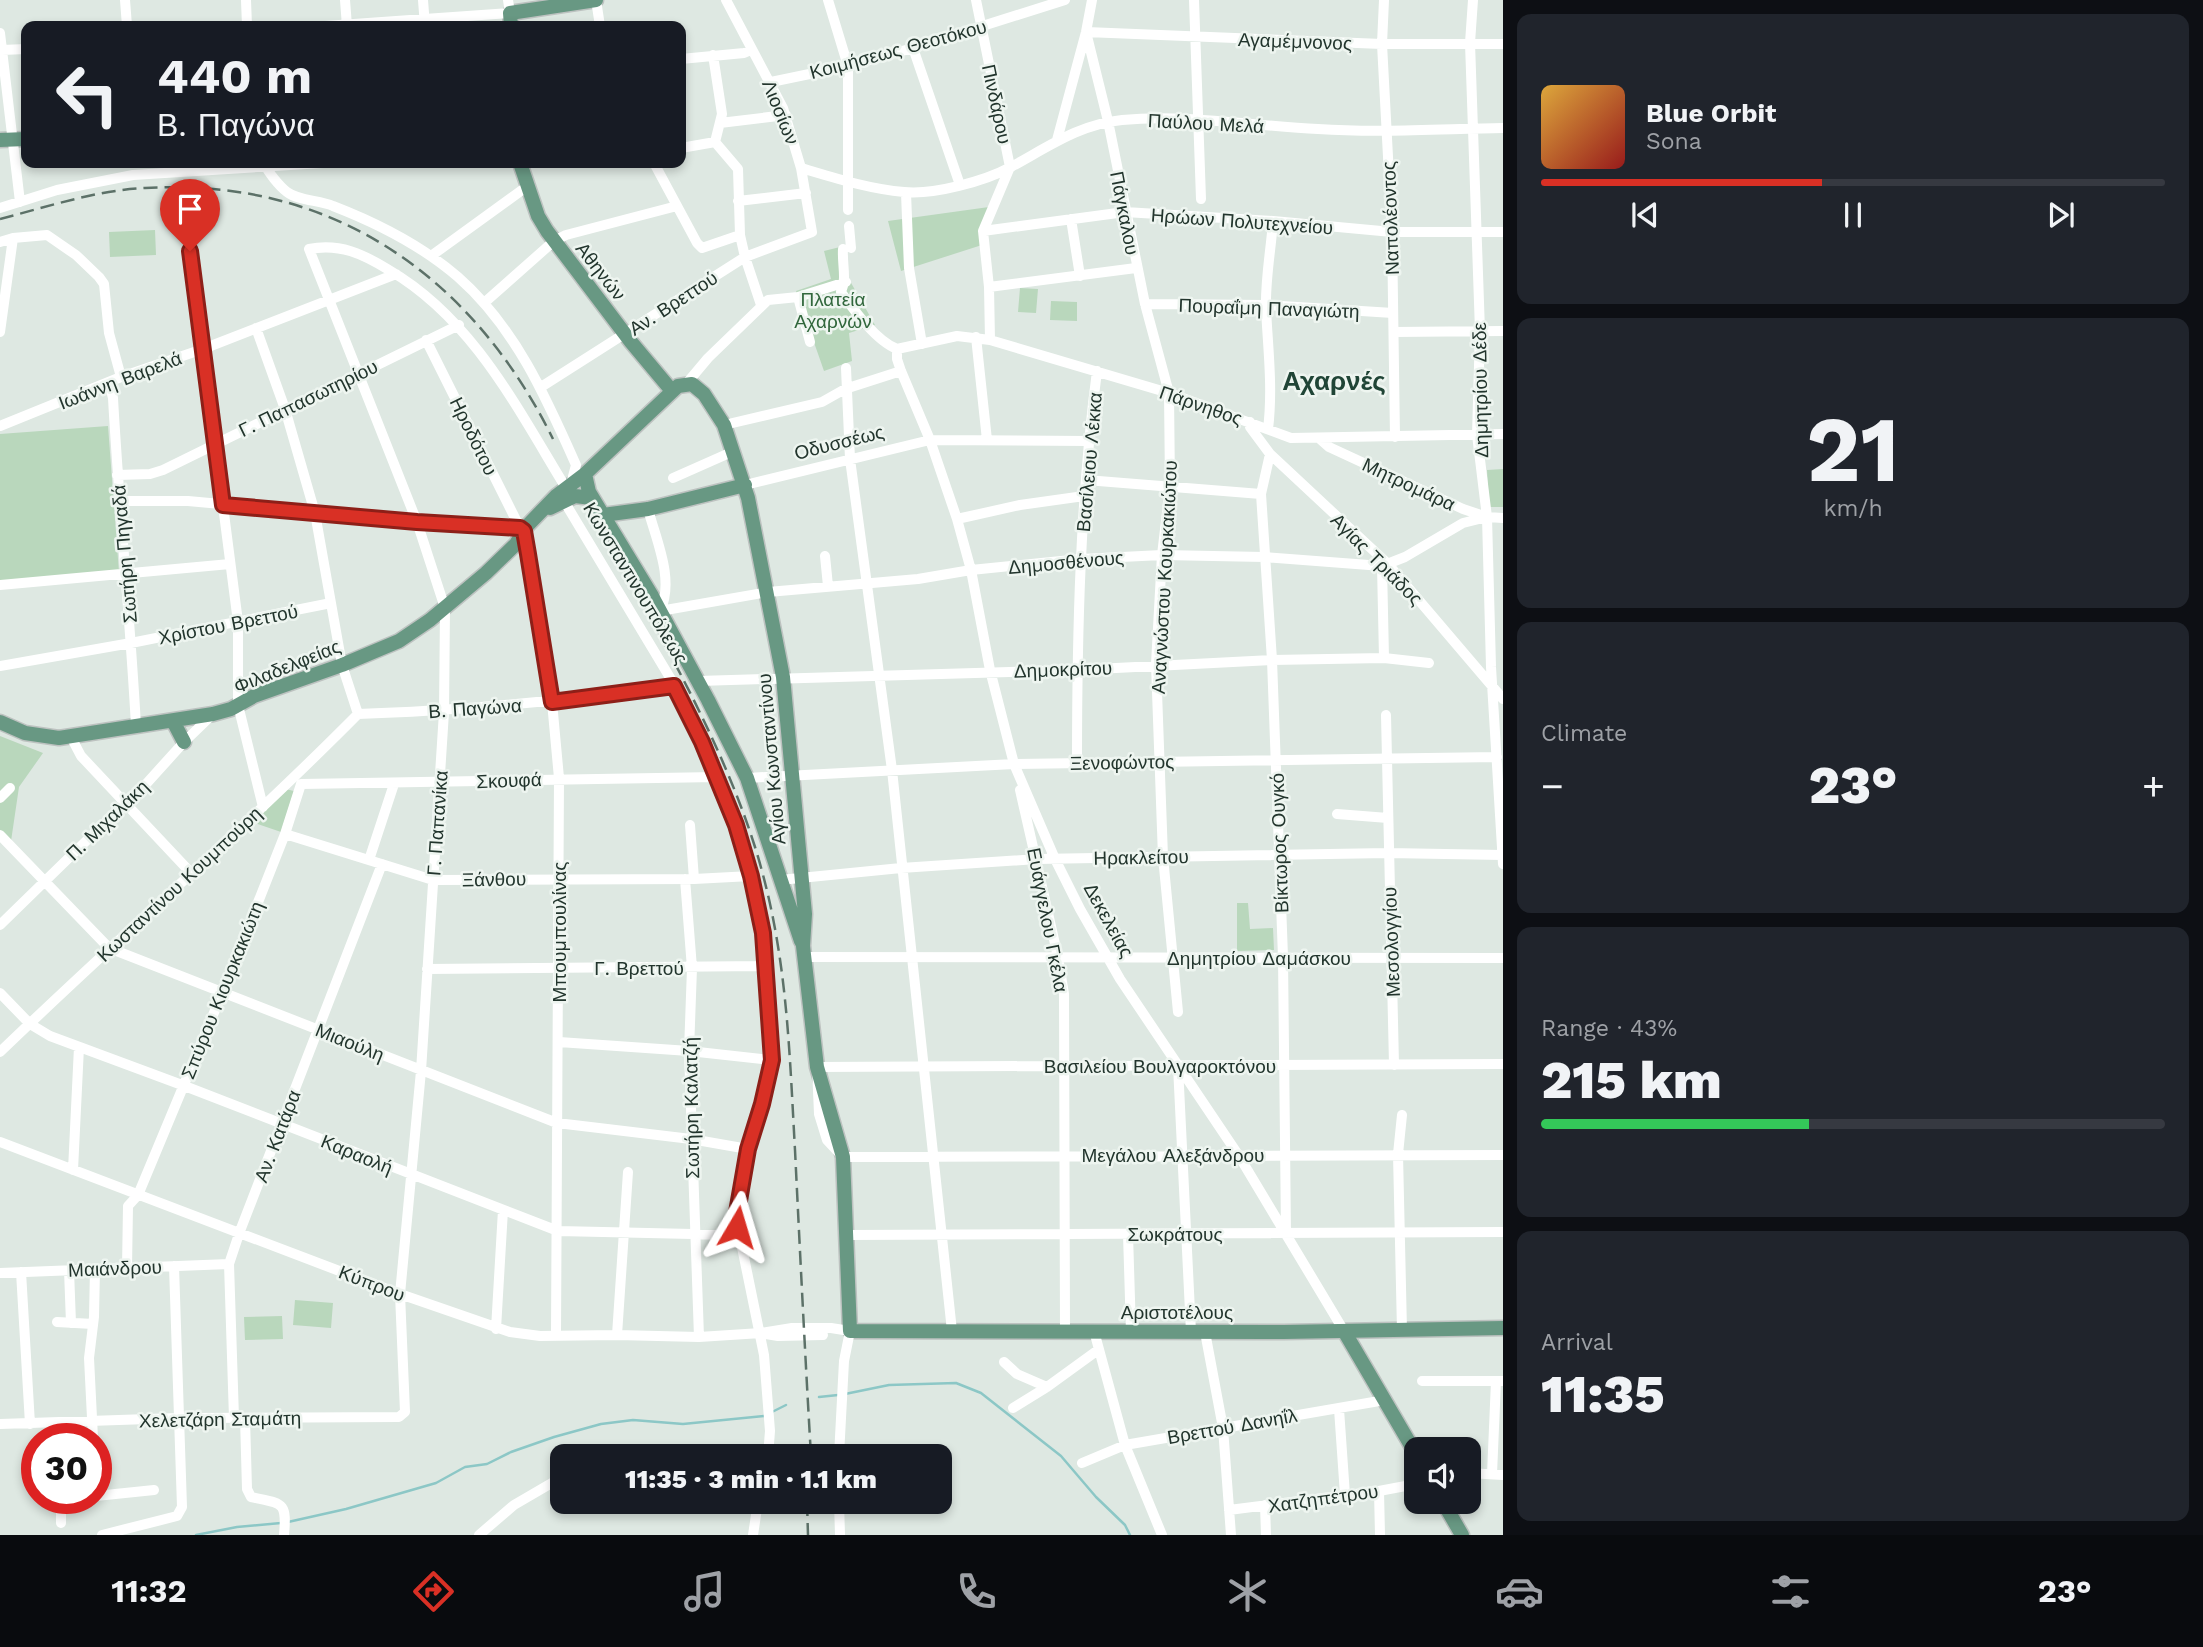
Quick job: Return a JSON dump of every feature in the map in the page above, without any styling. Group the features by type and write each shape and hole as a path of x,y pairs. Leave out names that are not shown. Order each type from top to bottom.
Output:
{"main road":[{"path":"510,13 596,0"},
{"name":"Αθηνών","path":"522,168 538,216 554,241 672,391"},
{"path":"527,168 529,185"},
{"path":"672,391 687,383"},
{"name":"Αγίου Κωνσταντίνου","path":"687,383 701,390 723,425 734,451 745,485 783,677 805,914 804,951 817,1068 843,1157 850,1331"},
{"name":"Φιλαδελφείας","path":"0,722 25,733 51,738 213,714 399,641 445,608 500,560 516,544 522,530 539,513 567,491 672,391"},
{"name":"Κωνσταντινουπόλεως","path":"585,474 592,498 660,611 747,778 804,951"},
{"name":"Οδυσσέως","path":"603,515 648,509 745,485"},
{"path":"567,491 592,498"},
{"path":"173,721 184,742"},
{"name":"Αριστοτέλους","path":"850,1331 1198,1332 1503,1328"},
{"name":"Δεκελείας","path":"1344,1331 1406,1437"},
{"path":"1451,1516 1462,1535"}],"street":[{"path":"125,0 127,21"},
{"path":"246,0 247,21"},
{"path":"345,0 347,21"},
{"path":"423,0 424,21"},
{"path":"596,0 599,21"},
{"name":"Λιοσίων","path":"726,0 786,115 801,168 812,232"},
{"path":"828,0 848,66 848,210"},
{"name":"Πινδάρου","path":"976,0 1010,167"},
{"name":"Κοιμήσεως Θεοτόκου","path":"771,82 848,66 913,48 1065,0"},
{"path":"1057,140 1092,0"},
{"path":"1194,0 1201,199"},
{"name":"Ναπολέοντος","path":"1384,0 1382,44 1392,232 1395,437"},
{"name":"Δημητρίου Δέδε","path":"1473,0 1470,43 1480,331 1477,435 1487,517 1491,667 1503,864"},
{"path":"434,21 510,13"},
{"name":"Αγαμέμνονος","path":"1086,32 1382,44 1503,44"},
{"name":"Πάγκαλου","path":"1086,32 1108,121 1136,268 1168,393"},
{"path":"0,33 20,202"},
{"path":"913,48 960,185"},
{"path":"2,50 21,49"},
{"path":"686,58 751,50"},
{"path":"713,55 722,114 715,142"},
{"path":"720,123 786,115"},
{"name":"Παύλου Μελά","path":"801,168 848,182 906,193 960,185 987,177 1057,140 1108,121 1199,118 1286,128 1387,131 1503,128"},
{"path":"686,147 715,142"},
{"path":"715,142 738,169 740,235 761,305"},
{"path":"989,340 989,287 983,231 1010,167"},
{"path":"132,168 133,175"},
{"path":"0,208 57,190 133,175 225,168"},
{"name":"Κωνσταντινουπόλεως","path":"267,168 286,192 325,203 373,222 431,256 458,277 484,303 512,339 541,387 576,465 567,491"},
{"path":"657,168 702,248 740,235"},
{"path":"431,256 529,185"},
{"path":"738,201 806,193"},
{"path":"906,193 909,268 922,344"},
{"path":"484,303 554,241 591,228 677,206"},
{"name":"Ηρώων Πολυτεχνείου","path":"983,231 1125,212 1392,232 1503,232"},
{"path":"1071,219 1080,276"},
{"path":"1268,429 1270,351 1266,306 1273,222"},
{"path":"849,226 847,249 842,263 846,282 841,292 881,338 901,348"},
{"path":"187,227 237,622 238,705 263,807"},
{"name":"Αν. Βρεττού","path":"541,387 745,257 812,232"},
{"path":"0,242 47,235 76,255 104,284 109,333 121,377"},
{"path":"0,332 13,238"},
{"name":"Κωνσταντινουπόλεως","path":"309,249 323,246 349,249 396,274 425,294 459,325 483,356 567,491 674,686 717,777 736,825 751,876 763,933 772,1060 748,1149 736,1218 761,1334 768,1394 769,1444"},
{"name":"Γ. Παπανίκα","path":"309,249 417,522 445,608 440,782 421,1070 400,1294 405,1412 398,1417"},
{"path":"989,287 1136,268"},
{"name":"Ιωάννη Βαρελά","path":"0,426 121,377 203,349 396,274"},
{"path":"687,383 708,358 768,300 798,298 846,282"},
{"path":"798,298 810,342"},
{"name":"Πουραΐμη Παναγιώτη","path":"1145,304 1266,306 1394,313"},
{"name":"Γ. Παπασωτηρίου","path":"117,475 150,474 163,470 459,325"},
{"path":"257,328 285,409 315,513 342,665 358,714"},
{"path":"1394,332 1503,331"},
{"name":"Πάρνηθος","path":"901,348 957,336 976,337 1168,393 1291,438 1503,434"},
{"path":"976,337 987,440"},
{"name":"Ηροδότου","path":"426,340 522,530"},
{"name":"Δεκελείας","path":"901,348 897,359 930,440 971,570 990,670 1014,764 1055,859 1108,958 1239,1156 1344,1331"},
{"path":"846,368 850,460 892,770 952,1331"},
{"path":"723,425 822,402 845,389 901,371"},
{"name":"Βασίλειου Λέκκα","path":"1077,763 1077,670 1084,496 1097,371"},
{"name":"Σωτήρη Πηγαδά","path":"109,383 113,398 136,726"},
{"name":"Αναγνώστου Κουρκακιώτου","path":"1168,393 1170,487 1161,555 1156,664 1163,857 1178,1012"},
{"name":"Αγίας Τριάδος","path":"1250,422 1250,427 1270,454 1385,565 1493,684 1503,699"},
{"name":"Μητρομάρα","path":"1320,439 1341,453 1463,509 1487,517 1503,518"},
{"name":"Οδυσσέως","path":"745,485 930,440 1088,441"},
{"path":"673,478 734,451"},
{"name":"Βίκτωρος Ουγκό","path":"1270,454 1261,494 1272,660 1280,855 1286,1233"},
{"path":"1086,480 1261,494"},
{"path":"957,519 1020,505 1084,496"},
{"path":"119,501 188,501 522,530"},
{"path":"648,509 662,560 666,587 666,598 660,611"},
{"path":"1384,658 1385,565 1405,557 1463,523 1487,517"},
{"name":"Μπουμπουλίνας","path":"522,530 552,702 559,778 556,1335"},
{"name":"Δημοσθένους","path":"660,611 768,592 918,579 971,570 1081,559 1161,555 1264,557 1385,565"},
{"path":"825,556 828,586"},
{"path":"0,585 230,564"},
{"name":"Χρίστου Βρεττού","path":"0,666 331,603"},
{"name":"Δημοκρίτου","path":"698,681 990,670 1077,670 1272,660 1384,658 1429,663"},
{"path":"1491,667 1503,668"},
{"name":"Β. Παγώνα","path":"358,714 444,712 552,702 674,686"},
{"name":"Π. Μιχαλάκη","path":"0,925 121,807 128,804 213,714"},
{"name":"Κωσταντίνου Κουμπούρη","path":"0,1052 263,807 298,780 358,714"},
{"name":"Μεσολογγίου","path":"1385,715 1394,1065"},
{"path":"71,737 81,756 192,874"},
{"name":"Ξενοφώντος","path":"747,778 1014,764 1497,757"},
{"name":"Ευάγγελου Γκέλα","path":"1014,764 1037,859 1064,994 1065,1331"},
{"name":"Σκουφά","path":"298,780 394,784 559,778 717,777"},
{"name":"Σπύρου Κιουρκακιώτη","path":"127,1268 128,1206 138,1195 223,991 285,834 298,780"},
{"path":"369,860 394,784"},
{"path":"0,798 10,788"},
{"path":"1336,814 1388,818"},
{"name":"Σωτήρη Καλατζή","path":"690,825 692,968 689,1051 699,1337"},
{"name":"Ξάνθου","path":"285,834 433,880 690,879 751,876"},
{"name":"Μιαούλη","path":"0,835 109,948 557,1123 691,1139 748,1149"},
{"name":"Ηρακλείτου","path":"780,880 901,868 1037,859 1388,853 1503,855"},
{"name":"Αν. Κατάρα","path":"285,1527 286,1511 283,1507 251,1497 247,1489 239,1418 229,1264 382,864"},
{"name":"Δημητρίου Δαμάσκου","path":"804,951 912,957 1503,958"},
{"name":"Γ. Βρεττού","path":"427,969 766,966"},
{"name":"Καραολή","path":"0,993 30,1024 50,1037 282,1123 558,1231 738,1236"},
{"path":"559,1042 772,1060"},
{"path":"74,1170 79,1047"},
{"name":"Βασιλείου Βουλγαροκτόνου","path":"817,1068 1503,1064"},
{"path":"1178,1066 1186,1234 1198,1332 1223,1428 1231,1535"},
{"path":"1402,1115 1398,1154 1402,1331"},
{"name":"Κύπρου","path":"0,1142 496,1329 526,1335 699,1337 761,1334 792,1328 850,1331"},
{"name":"Μεγάλου Αλεξάνδρου","path":"843,1157 1503,1155"},
{"path":"617,1335 628,1172"},
{"path":"1272,1210 1285,1207"},
{"path":"496,1329 503,1210"},
{"name":"Σωκράτους","path":"847,1235 1503,1232"},
{"path":"1128,1234 1131,1332"},
{"name":"Μαιάνδρου","path":"0,1273 229,1264"},
{"path":"103,1535 177,1516 183,1507 174,1266"},
{"path":"91,1421 89,1358 95,1269"},
{"path":"69,1270 71,1323"},
{"path":"21,1272 30,1423"},
{"path":"57,1322 93,1324"},
{"path":"839,1444 844,1361 850,1331"},
{"path":"1094,1332 1125,1445 1162,1535"},
{"path":"1013,1408 1098,1350"},
{"path":"1004,1362 1017,1374 1047,1387"},
{"path":"1422,1381 1499,1381 1498,1475"},
{"name":"Βρεττού Δανηΐλ","path":"1083,1463 1125,1445 1385,1400"},
{"path":"1339,1409 1345,1495"},
{"name":"Χελετζάρη Σταμάτη","path":"50,1423 178,1418 398,1417"},
{"name":"Χελετζάρη Σταμάτη","path":"0,1424 21,1424"},
{"path":"479,1535 514,1505 550,1484"},
{"name":"Χατζηπέτρου","path":"1229,1510 1404,1486"},
{"path":"112,1494 154,1490"},
{"path":"1379,1491 1380,1535"},
{"path":"1265,1506 1266,1535"},
{"path":"61,1514 61,1523"},
{"path":"753,1535 756,1514"},
{"path":"839,1514 840,1535"},
{"path":"1451,1516 1452,1535"}],"green space":[{"path":"989,207 985,244 901,271 888,221"},
{"path":"155,230 156,255 110,257 109,232"},
{"name":"Πλατεία Αχαρνών","path":"848,245 846,274 875,325 849,333 852,361 824,371 796,291 831,279 824,251"},
{"path":"1020,288 1038,289 1036,313 1018,312"},
{"path":"1051,301 1077,302 1077,321 1050,320"},
{"path":"108,426 119,572 0,581 0,434"},
{"path":"1503,469 1503,507 1489,507 1487,470"},
{"path":"0,736 43,753 19,787 10,848 0,838"},
{"path":"285,789 294,791 281,832 252,822"},
{"path":"1237,903 1248,903 1250,929 1273,928 1274,950 1237,951"},
{"path":"295,1300 333,1303 331,1328 293,1325"},
{"path":"282,1316 283,1339 245,1340 244,1317"}],"waterway":[{"path":"845,1394 889,1385 956,1383 981,1393 1061,1456 1096,1497 1125,1525 1130,1535"},
{"path":"819,1397 838,1395"},
{"path":"770,1413 786,1405"},
{"path":"288,1522 346,1509 436,1483 465,1467 487,1464 511,1452 601,1424 633,1420 683,1424 764,1416"},
{"path":"196,1535 237,1527 281,1523"}],"railway":[{"path":"0,219 90,196 145,188 213,189 276,200 334,219 388,248 437,285 481,329 520,381 553,439"},
{"path":"605,533 706,726 741,806 766,885 785,997 810,1444"},
{"path":"807,1514 808,1535"}],"district":[{"name":"Αχαρνές","path":"1334,381"}],"route":[{"path":"190,251 223,505 520,528 524,531 552,702 674,686 702,742 736,825 751,876 763,933 772,1060 748,1149 736,1218 737,1227"}]}
